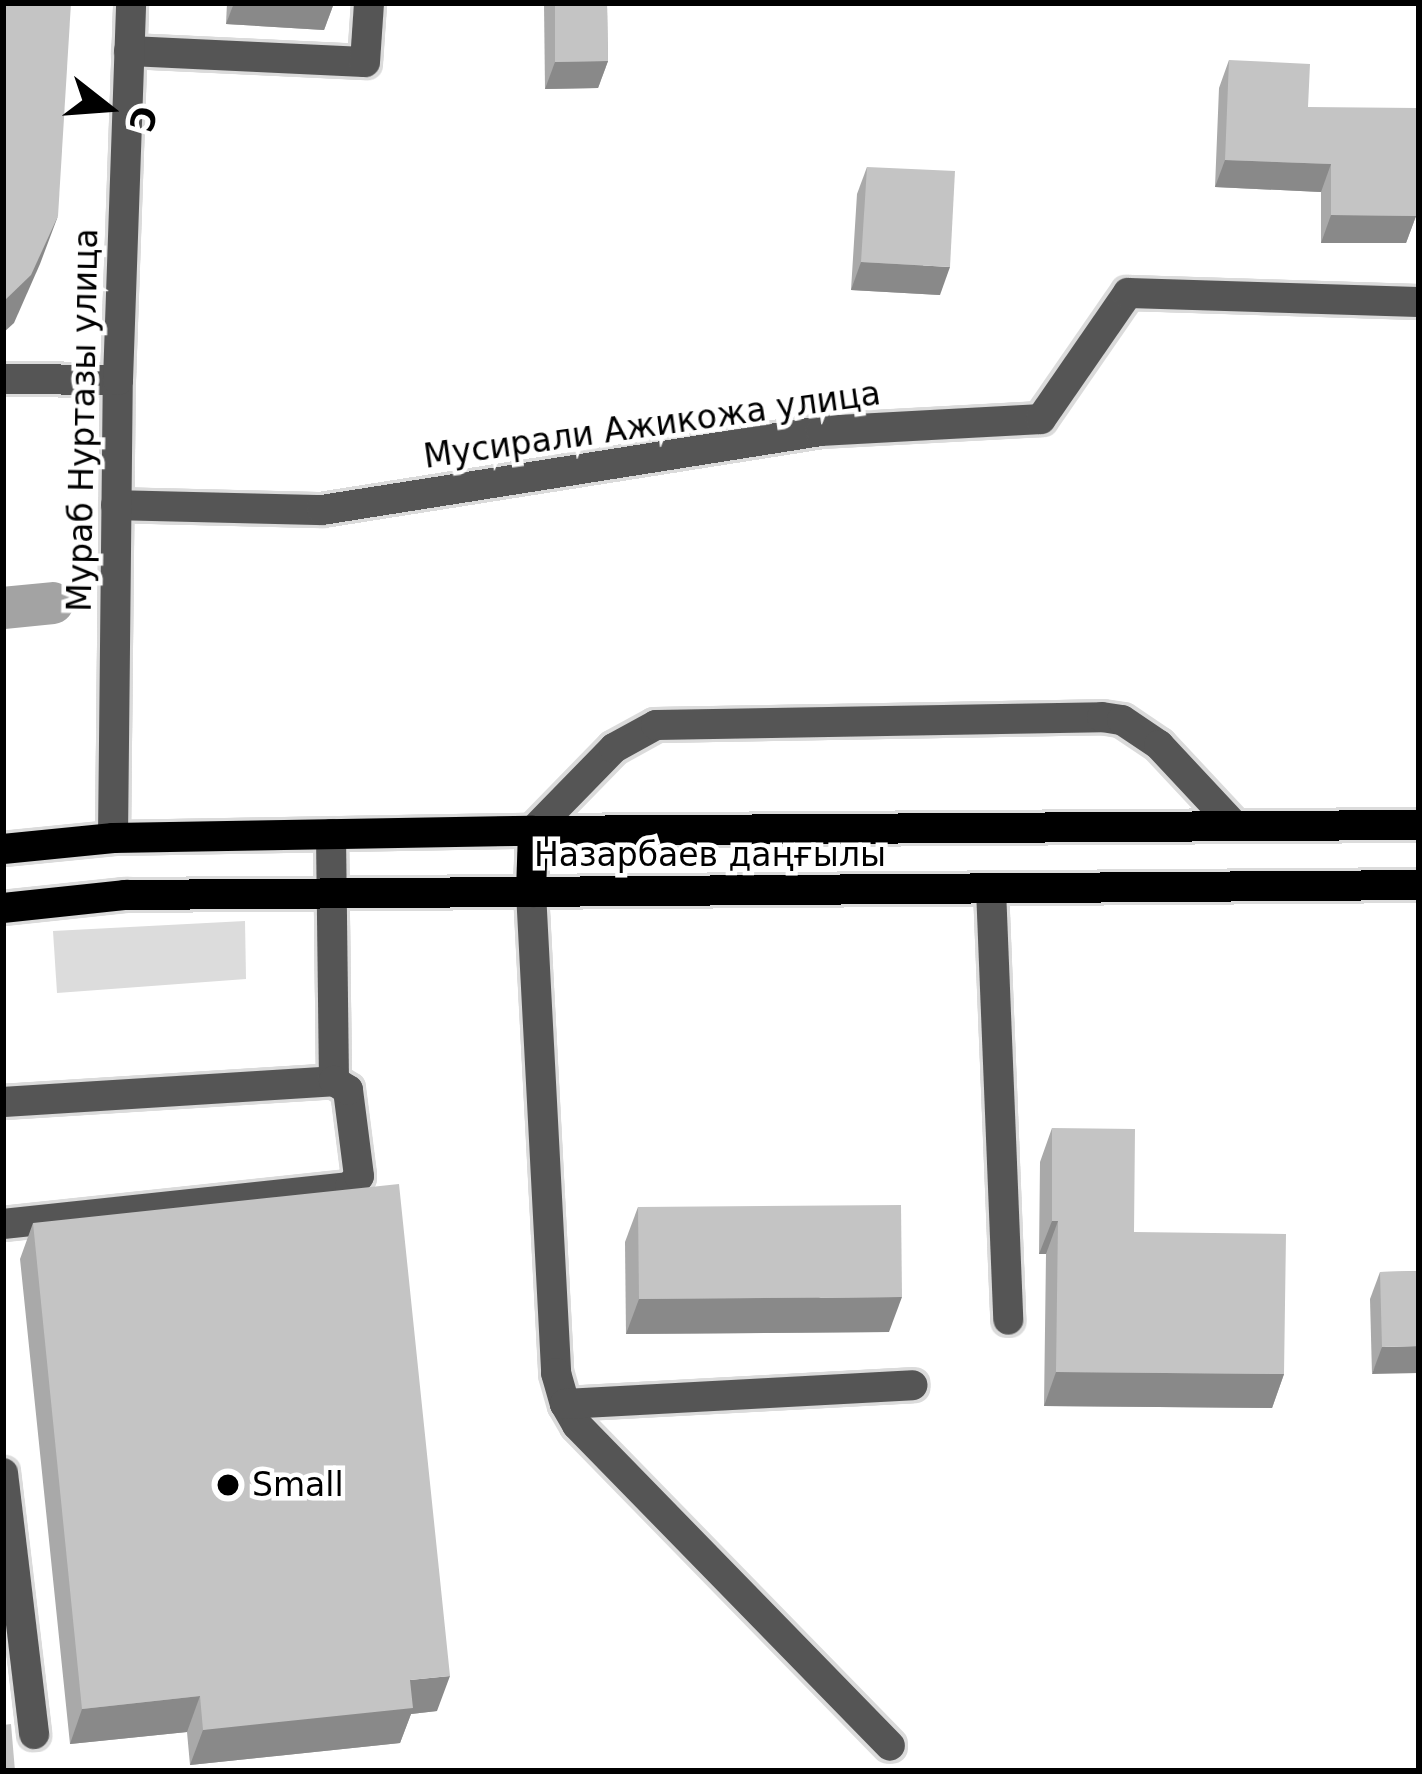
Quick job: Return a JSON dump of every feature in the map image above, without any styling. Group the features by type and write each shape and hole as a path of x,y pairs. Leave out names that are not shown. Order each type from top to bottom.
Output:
{"main road":[{"name":"Назарбаев даңғылы","path":"3,849 113,838 533,830 1419,825"},
{"path":"531,892 533,830"},
{"name":"Назарбаев даңғылы","path":"3,908 125,896 1419,886"}],"street":[{"name":"Мураб Нуртазы улица","path":"113,838 118,380 131,3"},
{"path":"128,51 365,62 369,3"},
{"name":"Мусирали Ажикожа улица","path":"116,505 322,510 821,430 1041,419 1128,293 1419,302"},
{"path":"3,379 118,380"},
{"path":"533,830 614,748 656,725 1102,717 1122,720 1148,736 1232,824"},
{"path":"331,834 334,1081"},
{"path":"991,889 1008,1319"},
{"path":"531,892 556,1373 565,1404 577,1426 890,1746"},
{"path":"3,1102 334,1081 348,1090 359,1176 350,1187 3,1224"},
{"path":"565,1404 912,1385"},
{"path":"3,1473 34,1735"}],"shaded area":[{"path":"245,921 246,979 57,993 53,931"}],"building":[{"path":"3,3 71,3 58,216 31,275 3,302"},
{"path":"555,3 607,3 608,61 555,62"},
{"path":"1229,60 1310,64 1308,107 1417,108 1416,216 1331,215 1331,164 1225,160"},
{"path":"867,167 955,171 950,267 861,262"},
{"path":"1052,1128 1135,1129 1134,1232 1286,1234 1284,1374 1056,1372 1058,1221 1052,1221"},
{"name":"Small","path":"399,1184 450,1676 410,1680 413,1708 203,1730 200,1696 82,1709 33,1223"},
{"path":"901,1205 902,1297 639,1299 638,1207"},
{"path":"1419,1271 1419,1346 1382,1347 1380,1272"},
{"path":"11,1724 15,1771 3,1771 3,1725"}],"waterway":[{"path":"3,608 53,603"}],"place":[{"name":"Small","path":"228,1485"}]}
